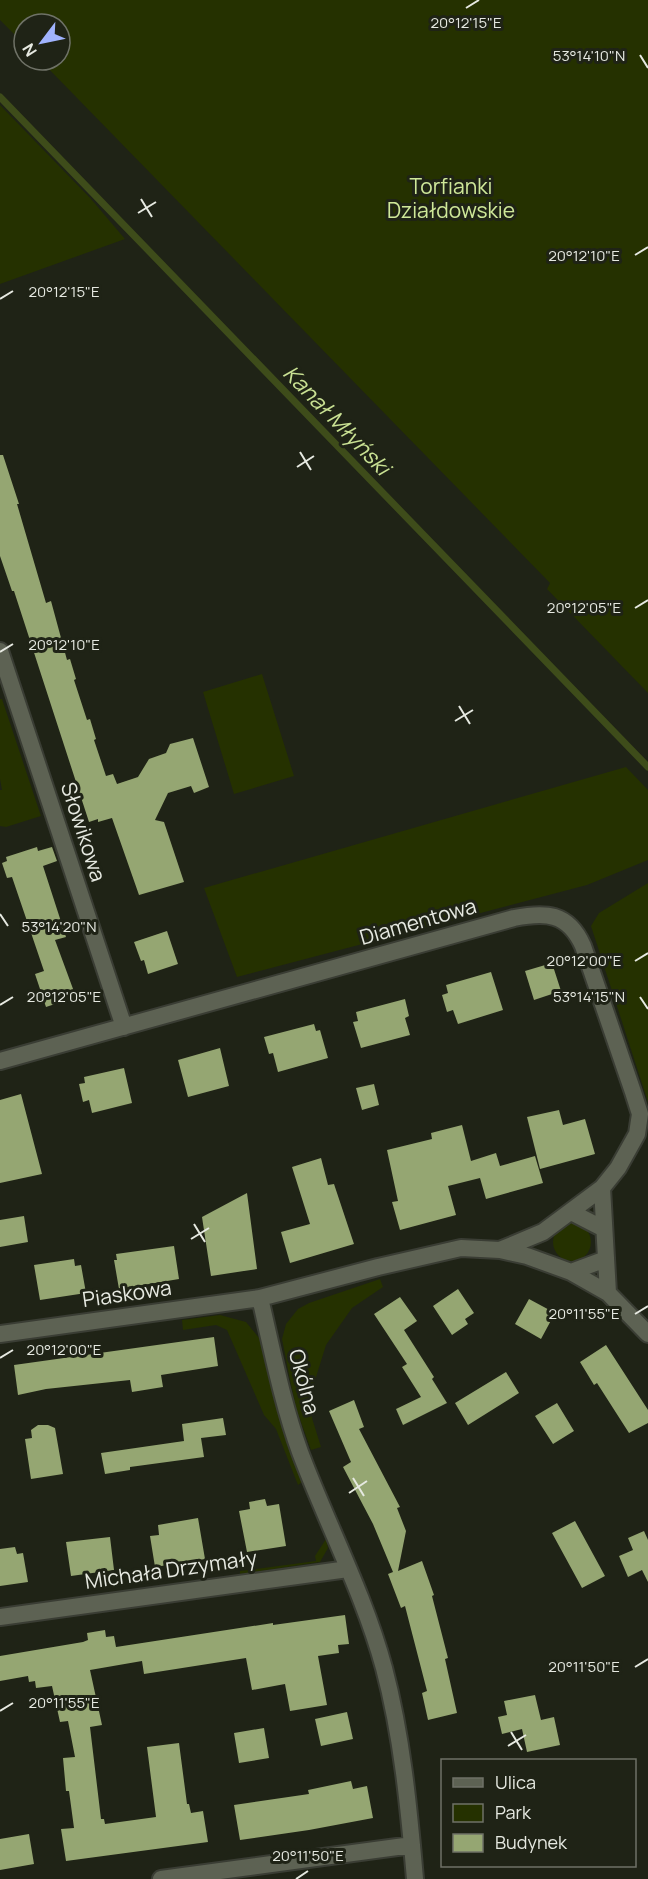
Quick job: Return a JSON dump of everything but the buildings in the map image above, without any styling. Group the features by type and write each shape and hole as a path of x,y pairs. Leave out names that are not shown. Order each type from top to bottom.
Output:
{"street":[{"name":"Słowikowa","path":"0,651 124,1028"},
{"name":"Diamentowa","path":"0,1061 514,918 537,913 555,916 578,935 583,946 640,1114 638,1134 618,1168 602,1188 543,1232 500,1250"},
{"path":"602,1188 608,1293"},
{"path":"571,1212 604,1229"},
{"path":"543,1232 549,1264"},
{"path":"260,1298 461,1248 500,1250 527,1256 571,1272 608,1293 648,1334"},
{"path":"571,1272 606,1259"},
{"name":"Piaskowa","path":"0,1335 260,1298"},
{"name":"Okólna","path":"260,1298 285,1405 300,1450 348,1569 384,1668 404,1773 415,1879"},
{"name":"Michała Drzymały","path":"0,1617 348,1569"},
{"path":"161,1879 412,1845"}],"green space":[{"name":"Torfianki Działdowskie","path":"0,0 648,0 648,693 547,589 550,583 52,72 72,72 72,12 12,12 12,32 0,20"},
{"path":"0,105 91,199 125,239 0,284"},
{"path":"262,674 294,776 234,794 203,692"},
{"path":"0,699 2,699 41,816 6,827 0,826 0,790 2,790"},
{"path":"626,767 648,790 648,860 587,885 237,977 204,888"},
{"path":"648,883 648,1102 591,926 599,913"},
{"path":"572,1223 579,1224 585,1229 590,1235 590,1249 585,1255 579,1260 572,1261 565,1260 559,1255 554,1249 553,1242 554,1235 559,1229 565,1224"},
{"path":"380,1279 383,1287 352,1308 326,1345 312,1390 312,1418 321,1447 311,1450 297,1411 290,1380 282,1339 286,1324 298,1309 309,1303"},
{"path":"220,1315 246,1322 259,1338 285,1436 302,1482 298,1485 276,1429 264,1415 227,1330 216,1325 183,1330 182,1320"},
{"path":"326,1539 328,1548 320,1562 240,1574 240,1571 316,1561 315,1556"}],"waterway":[{"name":"Kanał Młyński","path":"0,97 648,767"}]}
